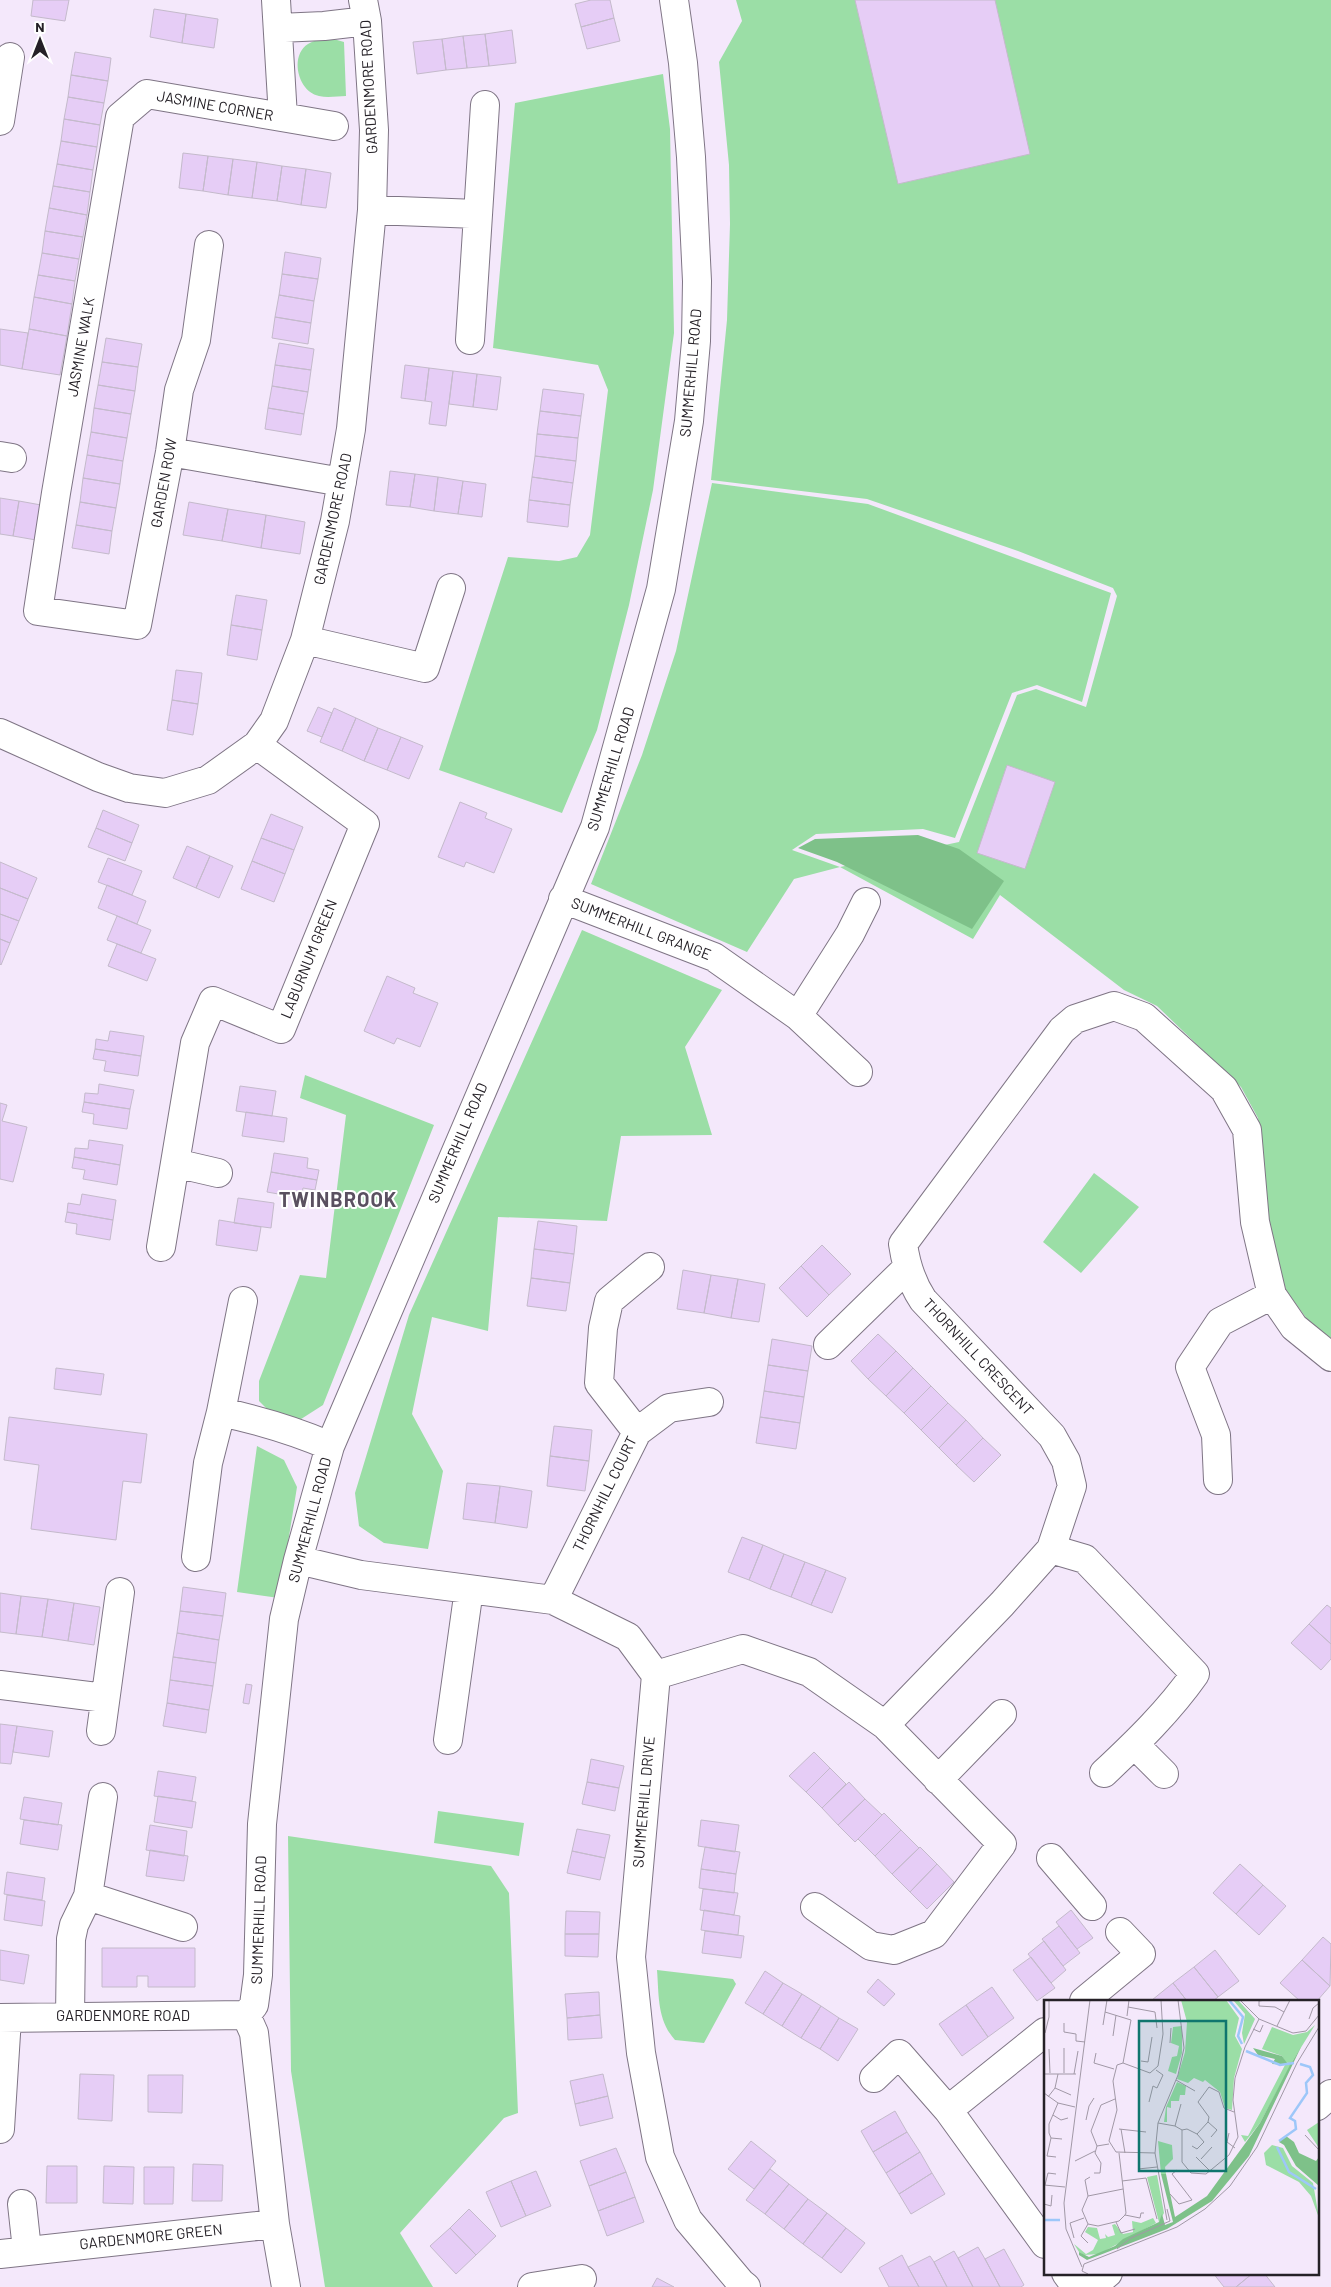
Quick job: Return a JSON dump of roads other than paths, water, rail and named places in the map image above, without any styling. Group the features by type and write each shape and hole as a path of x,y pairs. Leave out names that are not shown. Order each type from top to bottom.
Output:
{"street":[{"name":"JASMINE CORNER","path":"276,0 283,117"},
{"name":"SUMMERHILL ROAD","path":"246,2015 254,2005 258,1975 262,1824 284,1619 298,1560 330,1446 595,827 624,731 661,588 689,420 696,341 697,282 686,101 674,0"},
{"path":"279,28 324,26 365,10"},
{"name":"GARDENMORE ROAD","path":"0,733 98,777 129,788 165,793 208,780 257,745 274,721 305,640 334,521 351,429 372,210 374,130 365,10"},
{"path":"0,121 10,57"},
{"name":"JASMINE CORNER","path":"146,94 334,126"},
{"name":"JASMINE WALK","path":"38,611 56,493 120,117 146,94"},
{"path":"470,340 485,105"},
{"path":"372,210 477,214"},
{"name":"GARDEN ROW","path":"38,611 137,625 170,452 179,390 196,340 210,245"},
{"path":"170,452 342,482"},
{"path":"305,640 425,668 451,588"},
{"name":"LABURNUM GREEN","path":"161,1247 195,1043 213,1001 280,1029 365,824 257,745"},
{"name":"SUMMERHILL GRANGE","path":"564,899 714,957 798,1016 858,1072"},
{"path":"798,1016 850,934 866,902"},
{"name":"THORNHILL CRESCENT","path":"885,1725 1002,1604 1051,1548 1072,1486 1066,1461 1052,1436 923,1300 915,1288 907,1268 903,1244 1062,1030 1075,1019 1114,1006 1144,1017 1224,1089 1247,1130 1255,1222 1272,1295 1294,1327 1331,1357"},
{"path":"175,1162 218,1173"},
{"name":"THORNHILL COURT","path":"553,1600 637,1432 599,1383 602,1337 608,1301 650,1267"},
{"path":"828,1345 907,1268"},
{"path":"1218,1480 1216,1435 1190,1367 1220,1322 1272,1295"},
{"path":"196,1557 208,1463 221,1412 243,1301"},
{"path":"637,1432 669,1408 710,1402"},
{"path":"221,1412 309,1436 330,1446"},
{"path":"1051,1548 1085,1559 1195,1674 1180,1695 1134,1745 1104,1773"},
{"path":"298,1560 361,1575 553,1600 628,1637 656,1674 743,1649 809,1672 885,1725 1002,1844 934,1934 894,1950 871,1946 815,1907"},
{"path":"448,1740 469,1589"},
{"path":"101,1731 120,1592"},
{"name":"SUMMERHILL DRIVE","path":"656,1674 630,1957 640,2053 660,2157 688,2220 742,2286"},
{"path":"0,1685 105,1698"},
{"path":"938,1780 1002,1714"},
{"path":"1134,1745 1164,1774"},
{"path":"70,2017 74,1925 88,1896 103,1797"},
{"path":"1051,1858 1092,1906"},
{"path":"88,1896 183,1927"},
{"path":"1085,2000 1141,1954 1120,1932"},
{"path":"246,2015 254,2033 275,2224 286,2287"},
{"name":"GARDENMORE ROAD","path":"3,2018 246,2015"},
{"path":"0,2129 3,2018"},
{"path":"948,2110 1044,2033"},
{"path":"874,2078 899,2054 948,2110 1044,2243"},
{"path":"1318,2105 1331,2094"},
{"path":"22,2204 28,2250"},
{"name":"GARDENMORE GREEN","path":"0,2254 275,2224"},
{"path":"1067,2274 1076,2287"},
{"path":"1091,2287 1107,2274"},
{"path":"532,2287 582,2279"}],"district":[{"name":"TWINBROOK","path":"338,1200"}]}
